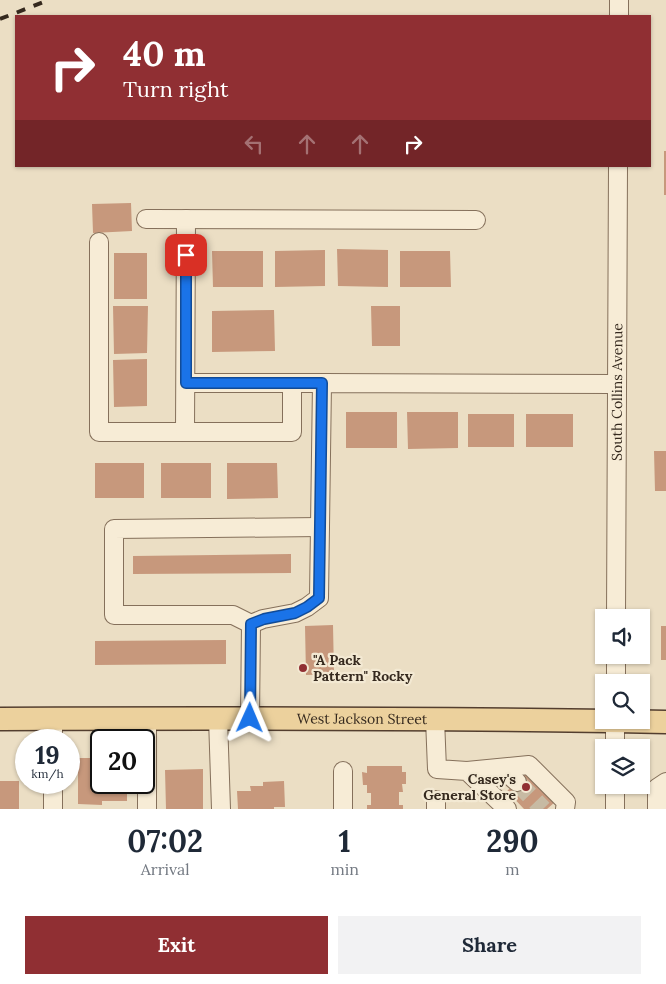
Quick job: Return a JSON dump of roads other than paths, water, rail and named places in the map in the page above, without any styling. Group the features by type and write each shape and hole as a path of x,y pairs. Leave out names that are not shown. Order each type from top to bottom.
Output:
{"main road":[{"name":"West Jackson Street","path":"0,719 53,729 147,718 595,721"},
{"name":"West Jackson Street","path":"650,722 666,722"}],"street":[{"path":"619,0 619,15"},
{"name":"South Collins Avenue","path":"616,609 618,167"},
{"path":"146,219 476,220"},
{"path":"185,432 186,219"},
{"path":"99,242 99,432 292,432 292,383"},
{"path":"186,383 617,384"},
{"path":"320,527 114,529 114,615 234,615 251,624 264,619 295,613 319,598 320,527 322,383"},
{"path":"250,718 251,624"},
{"path":"147,718 147,809"},
{"path":"218,718 221,809"},
{"path":"435,719 437,769 467,771 530,765 566,802 565,809"},
{"path":"501,768 517,782"},
{"path":"343,771 343,809"},
{"path":"467,771 507,809"},
{"path":"657,809 657,788 666,782"},
{"path":"53,794 54,809"},
{"path":"615,794 616,809"}],"tunnel":[{"path":"517,782 543,809"}],"railway":[{"path":"0,19 49,0"}],"place":[{"name":"\"A Pack Pattern\" Rocky","path":"303,668"},
{"name":"Casey's General Store","path":"526,787"}]}
